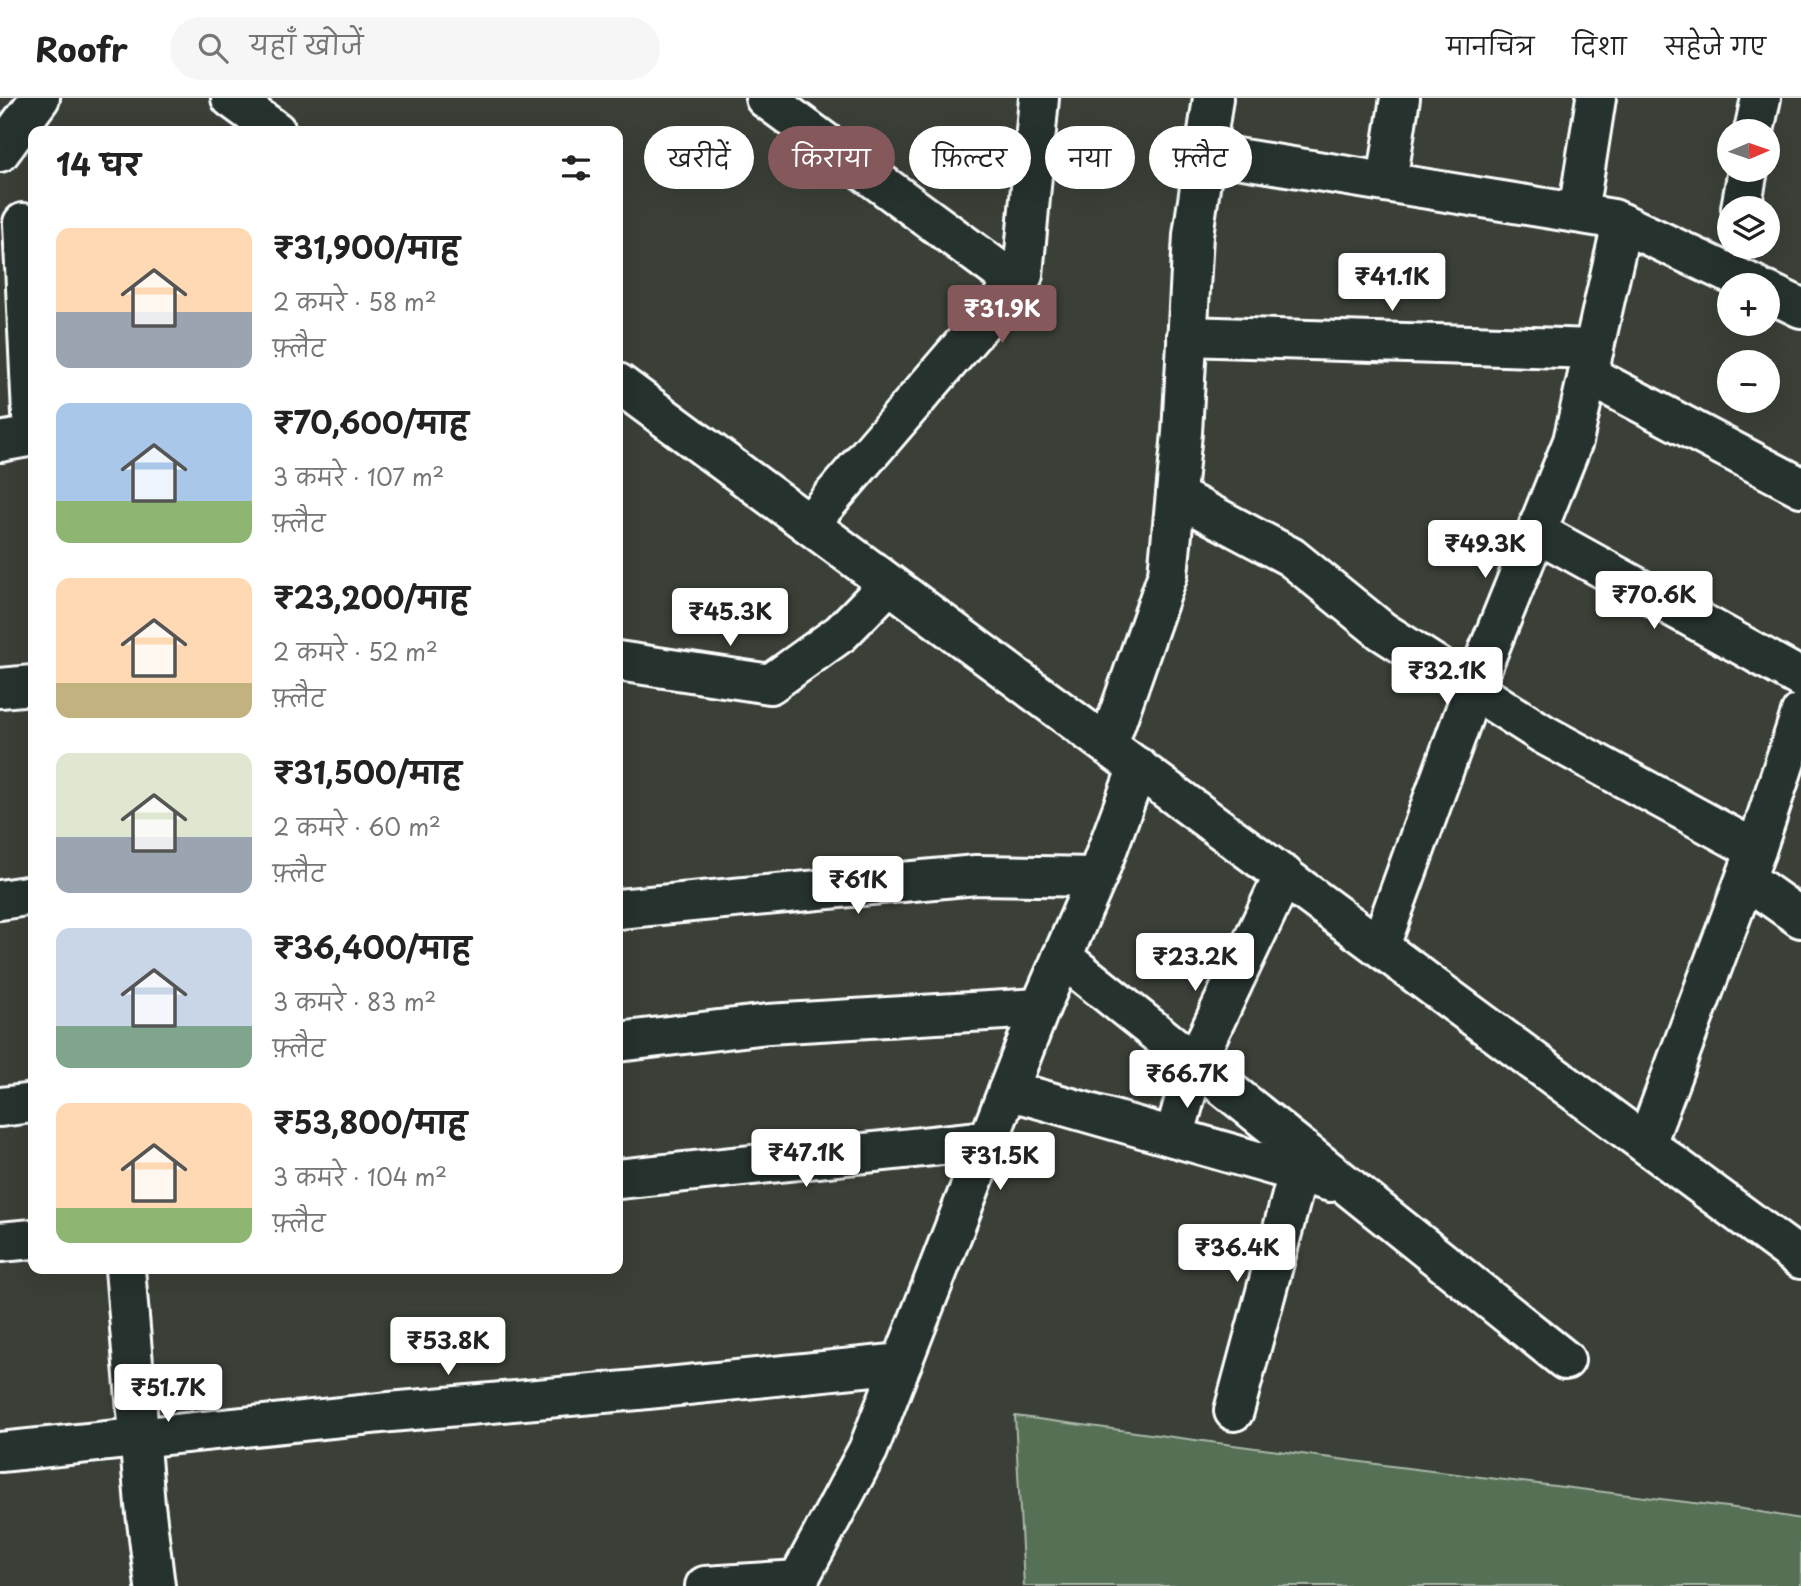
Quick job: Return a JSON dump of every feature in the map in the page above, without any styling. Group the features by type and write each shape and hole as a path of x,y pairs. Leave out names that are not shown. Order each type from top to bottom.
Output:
{"street":[{"path":"0,152 40,98"},
{"path":"231,98 269,126"},
{"path":"765,98 1016,283"},
{"path":"809,524 1023,275 1039,98"},
{"path":"1209,126 1213,98"},
{"path":"1387,182 1400,98"},
{"path":"1578,213 1596,98"},
{"path":"1757,119 1760,98"},
{"path":"1252,160 1613,219 1739,269"},
{"path":"1108,745 1168,574 1194,235 1201,189"},
{"path":"19,218 28,329"},
{"path":"1380,946 1473,689 1573,441 1622,223"},
{"path":"1780,298 1801,308"},
{"path":"1187,336 1591,362 1801,487"},
{"path":"623,387 1801,1259"},
{"path":"0,442 28,437"},
{"path":"1176,496 1291,557 1382,631 1751,865 1801,918"},
{"path":"1537,531 1801,678"},
{"path":"623,662 770,684 841,633 889,584"},
{"path":"0,688 28,685"},
{"path":"1646,1144 1751,865 1800,720"},
{"path":"705,1586 797,1583 868,1450 1040,1008 1097,877 1138,767"},
{"path":"623,909 976,875 1097,877"},
{"path":"1174,1137 1195,1063 1284,875"},
{"path":"0,900 28,896"},
{"path":"1062,957 1564,1360"},
{"path":"623,1041 768,1024 1040,1008"},
{"path":"1008,1090 1350,1188"},
{"path":"0,1107 28,1104"},
{"path":"623,1178 989,1140"},
{"path":"1234,1411 1298,1173"},
{"path":"0,1242 28,1239"},
{"path":"125,1274 145,1505 155,1586"},
{"path":"0,1452 902,1363"}],"green space":[{"path":"1015,1416 1743,1509 1801,1519 1801,1586 1024,1586"}]}
